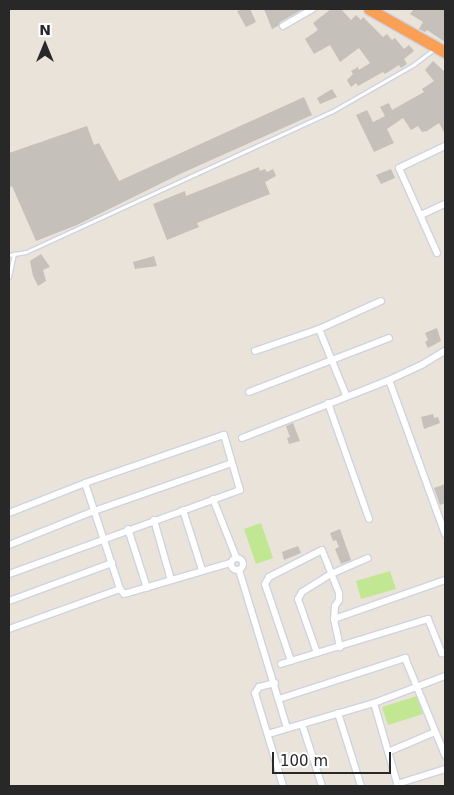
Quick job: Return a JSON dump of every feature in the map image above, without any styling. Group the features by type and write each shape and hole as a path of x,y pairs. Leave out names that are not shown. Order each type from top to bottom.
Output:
{"highway":[{"path":"369,9 441,50"}],"street":[{"path":"283,26 312,9"},
{"path":"437,254 399,168 445,146"},
{"path":"421,215 445,204"},
{"path":"255,351 319,328 381,302"},
{"path":"319,328 346,395"},
{"path":"249,392 389,338"},
{"path":"242,438 346,395 389,380 424,364 445,351"},
{"path":"389,380 445,534"},
{"path":"328,403 369,519"},
{"path":"9,513 85,483 224,434 240,490 103,538 9,574"},
{"path":"9,544 94,511 232,463"},
{"path":"85,483 120,589 124,594 230,563 236,557"},
{"path":"213,499 236,557 243,562 239,570 275,683 287,728"},
{"path":"183,510 202,570"},
{"path":"154,520 171,580"},
{"path":"128,529 147,588"},
{"path":"290,661 265,584 269,577 322,550 339,593 334,619 340,647"},
{"path":"317,653 298,599 302,592 331,574 368,558"},
{"path":"9,601 112,563"},
{"path":"230,563 234,570 239,570"},
{"path":"334,619 445,580"},
{"path":"9,629 120,589"},
{"path":"281,664 428,619 442,653 445,652"},
{"path":"279,699 405,658 445,755"},
{"path":"268,734 374,703 445,676"},
{"path":"275,683 259,687 255,693 283,786"},
{"path":"374,703 398,785 445,769"},
{"path":"338,714 361,786"},
{"path":"302,724 322,786"},
{"path":"388,752 435,732"}],"lane":[{"path":"9,255 26,252 331,112 441,50"},
{"path":"9,277 14,254"}],"green space":[{"path":"261,523 273,558 256,564 244,529"},
{"path":"390,571 396,589 361,599 356,581"},
{"path":"417,696 423,714 388,725 382,707"}],"building":[{"path":"250,9 256,22 246,27 237,11"},
{"path":"264,9 303,9 280,22 278,26 272,29"},
{"path":"331,9 341,9 351,20 356,15 361,20 363,17 383,37 387,34 392,40 395,38 404,49 409,45 414,51 404,59 407,64 401,68 399,65 385,74 383,72 358,86 356,83 351,87 347,80 353,74 351,71 358,67 359,70 370,63 359,48 340,62 330,45 314,54 305,39 318,30 313,23"},
{"path":"414,9 445,9 445,42 427,30 425,32 419,29 423,22 410,14"},
{"path":"433,61 445,72 445,134 439,123 427,131 422,132 418,126 411,130 403,118 387,129 394,143 374,152 356,115 367,110 373,122 385,116 380,107 389,103 392,110 424,92 422,89 434,81 425,70"},
{"path":"332,89 337,97 320,104 317,98"},
{"path":"304,97 312,115 180,174 77,225 36,241 12,186 10,187 9,153 87,126 94,145 99,143 119,181"},
{"path":"259,167 260,171 265,169 267,172 273,169 276,176 265,182 270,194 197,223 199,227 167,240 153,204 185,191 186,196"},
{"path":"391,169 395,178 381,184 376,175"},
{"path":"41,254 50,267 43,270 46,281 38,286 33,276 30,261"},
{"path":"154,256 157,266 135,269 133,262"},
{"path":"437,328 441,341 428,348 425,342 428,340 425,333"},
{"path":"433,414 434,418 438,417 440,423 424,429 421,417"},
{"path":"293,423 300,441 289,444 287,438 290,437 286,426"},
{"path":"445,484 445,503 440,505 434,488"},
{"path":"340,529 351,560 341,564 335,549 339,547 336,540 333,541 330,533"},
{"path":"298,546 301,553 284,560 282,552"}]}
